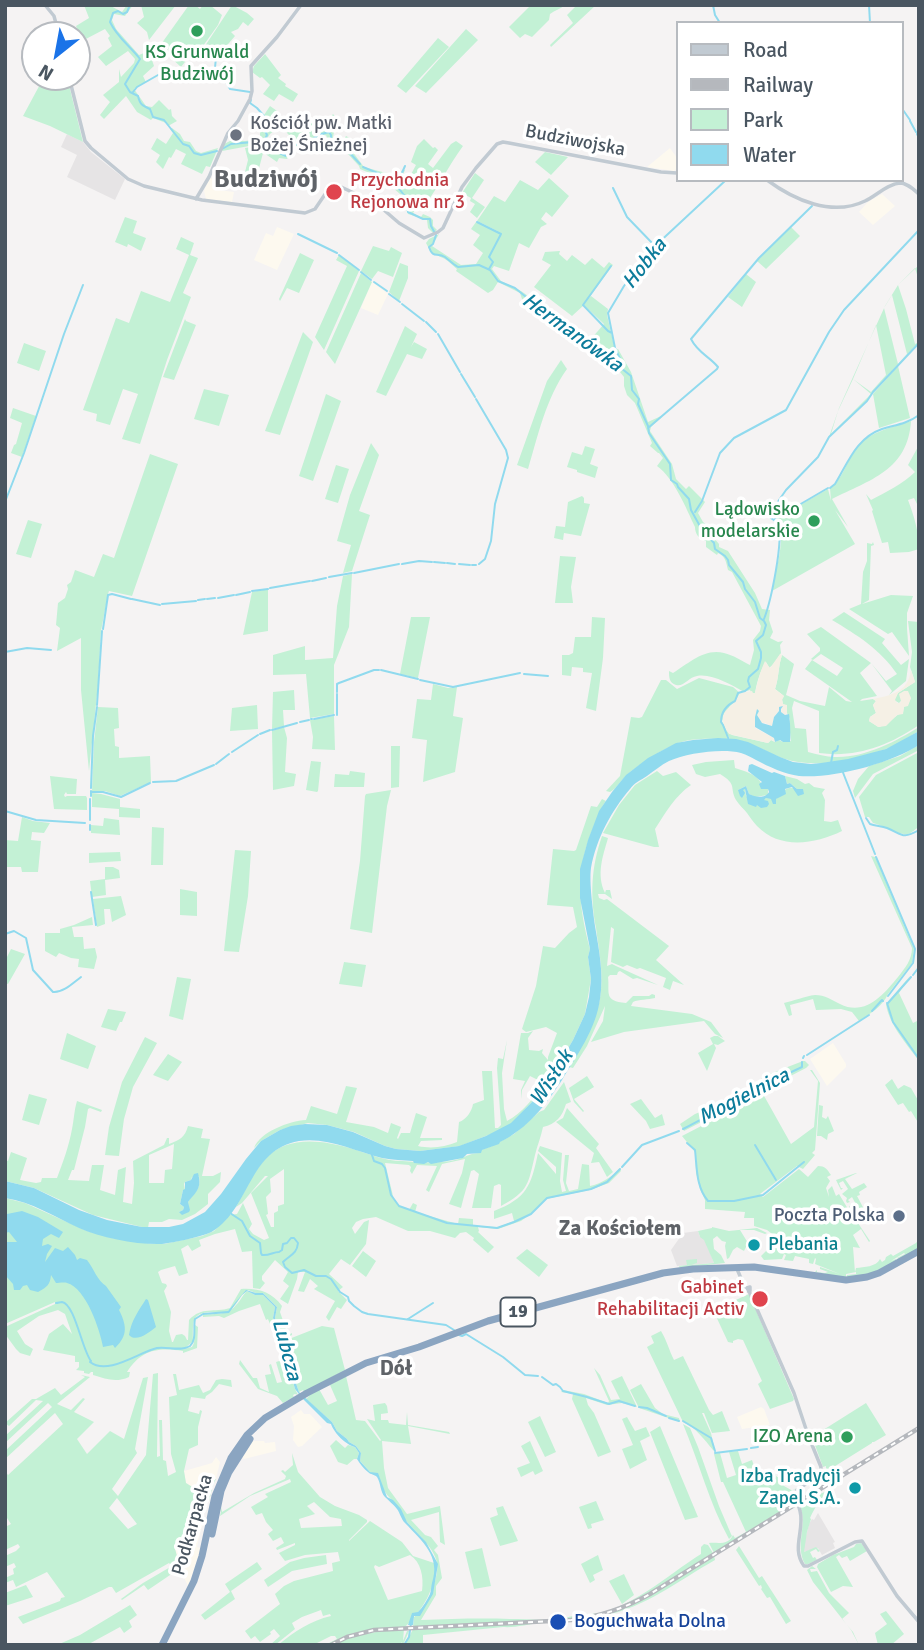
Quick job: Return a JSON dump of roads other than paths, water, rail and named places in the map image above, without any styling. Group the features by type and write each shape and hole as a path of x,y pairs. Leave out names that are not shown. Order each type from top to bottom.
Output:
{"highway":[{"name":"19","path":"737,1267 778,1269 846,1280 879,1273 919,1251"},
{"name":"Podkarpacka","path":"163,1644 192,1598 204,1555 215,1496 231,1458 253,1427 282,1406 366,1363 501,1317 677,1270 737,1267"},
{"name":"Podkarpacka","path":"163,1644 204,1555"},
{"path":"191,1588 192,1598"}],"street":[{"path":"45,5 55,21"},
{"path":"199,199 228,133 251,96 251,66 301,5"},
{"name":"Budziwojska","path":"72,91 83,136 91,148 138,184 199,199 308,212 315,209 330,187 337,185 377,204 399,223 425,238 444,226 470,176 494,146 501,142 676,173"},
{"path":"770,182 797,198 832,207 862,202 899,183 907,185 919,194"},
{"path":"737,1267 794,1393 822,1469 818,1476 794,1493 800,1509 798,1545 801,1561 804,1566 811,1565 857,1541 862,1541 897,1596 919,1622"}],"water":[{"path":"783,706 781,712 789,714 790,742 775,742 774,738 755,727 755,717 757,709 762,723 772,726 779,707"},
{"name":"Wisłok","path":"919,731 919,745 907,752 878,764 844,772 799,776 777,770 741,753 715,751 669,761 634,785 606,825 591,868 590,881 601,980 600,999 594,1021 580,1051 549,1098 535,1116 499,1144 482,1150 481,1153 431,1164 382,1158 320,1141 299,1141 282,1146 269,1155 259,1167 226,1221 209,1233 162,1244 131,1242 98,1235 34,1206 5,1198 5,1181 34,1188 107,1220 142,1227 169,1227 183,1224 205,1212 261,1141 291,1126 327,1125 353,1132 385,1146 420,1151 459,1146 486,1136 511,1123 547,1084 585,1014 591,979 588,957 590,949 580,898 580,869 599,811 626,775 648,758 676,743 693,740 736,739 793,762 811,764 848,759 886,749"},
{"path":"749,765 785,776 787,784 803,789 804,794 798,796 792,787 785,789 786,794 776,799 776,804 766,798 764,800 769,804 767,807 748,804 745,789 742,798 738,790 746,786 749,794 760,797 769,792 768,789 761,789 759,784 762,782 748,771"},
{"path":"198,1173 199,1186 188,1202 190,1210 182,1215 179,1212 184,1207 180,1204 185,1182"},
{"path":"22,1211 63,1232 59,1238 51,1234 43,1239 42,1246 52,1246 45,1262 55,1248 63,1251 68,1247 77,1260 87,1260 121,1307 119,1310 125,1325 124,1334 115,1348 113,1345 103,1347 91,1310 74,1286 56,1283 51,1275 48,1285 38,1292 30,1290 27,1285 20,1290 14,1290 13,1284 5,1275 5,1242 17,1242 9,1232 5,1233 5,1213"},
{"path":"246,1290 263,1293 277,1307 275,1318 299,1392 332,1422 337,1431 356,1446 361,1453 360,1461 370,1472 378,1473 387,1497 401,1509 407,1522 426,1542 438,1564 433,1594 420,1616 414,1616 413,1625 408,1625 412,1613 420,1610 430,1593 434,1573 432,1557 397,1509 383,1495 377,1477 369,1473 359,1463 359,1453 355,1447 341,1438 331,1424 295,1389 273,1318 275,1307 263,1295 247,1291 229,1313 203,1315 228,1311"},
{"path":"146,1299 156,1327 135,1338 129,1335"}],"waterway":[{"name":"Hermanówka","path":"130,5 123,14 118,11 113,13 110,22 140,59 125,84 130,92 138,96 142,105 150,109 153,117 164,120 194,153 201,155 217,151"},
{"name":"Hobka","path":"713,5 719,21"},
{"path":"869,5 870,21"},
{"path":"205,46 216,57 215,68 230,89 250,92"},
{"path":"133,92 158,75"},
{"path":"251,100 250,103 264,116 262,124 267,135 264,141"},
{"path":"903,110 910,120"},
{"path":"910,121 916,132"},
{"name":"Hermanówka","path":"222,149 231,144 264,141 273,150 286,156 292,147 300,142 329,132 331,144 347,150 360,164"},
{"path":"917,134 919,138"},
{"path":"397,184 405,166"},
{"name":"Hermanówka","path":"363,167 387,177 397,186 407,199 408,212 423,219 430,219 436,235 429,247 432,253 445,257 458,267 479,265 490,270 498,281 515,288 536,305 552,313 607,362 631,376 632,390 639,399 638,404 649,433 670,464 671,480 689,499 691,510 701,528 743,582 766,625 763,635 756,641 761,658 758,669 749,677 750,687 738,693 735,701 722,715 721,722 729,740"},
{"name":"Hobka","path":"621,367 608,313 624,286 654,247 724,182"},
{"path":"613,188 627,217 655,246"},
{"path":"648,428 717,369 691,339 759,258 812,206"},
{"path":"477,222 501,234 489,257 493,262 489,269"},
{"path":"695,512 702,501 720,453 734,438 786,410 844,310 919,230"},
{"path":"298,234 337,253"},
{"path":"339,255 359,270"},
{"path":"611,266 583,305 612,333"},
{"path":"361,272 371,280"},
{"path":"374,282 387,291"},
{"path":"5,502 83,285"},
{"path":"389,294 400,302"},
{"path":"402,304 424,321"},
{"path":"426,322 436,332"},
{"path":"438,334 460,372"},
{"path":"764,619 773,585 779,543 778,523 768,516 786,490 818,457 829,437 867,401 919,343"},
{"path":"461,374 475,397"},
{"path":"476,399 508,458 495,504 491,541 485,559 479,564"},
{"path":"830,488 866,438 919,415"},
{"path":"775,519 828,488"},
{"path":"402,564 432,562"},
{"path":"434,562 445,563"},
{"path":"447,563 455,564"},
{"path":"354,573 399,564"},
{"path":"459,564 470,565"},
{"path":"329,577 352,573"},
{"path":"312,581 326,578"},
{"path":"270,588 310,581"},
{"path":"252,591 268,589"},
{"path":"236,595 250,592"},
{"path":"103,629 108,595 131,599"},
{"path":"218,598 234,595"},
{"path":"207,599 215,598"},
{"path":"132,599 160,605"},
{"path":"198,600 205,599"},
{"path":"162,604 196,601"},
{"path":"97,705 102,631"},
{"path":"5,652 27,648 51,650"},
{"path":"337,692 337,684 379,670"},
{"path":"381,670 418,679"},
{"path":"420,680 453,687 520,673"},
{"path":"524,674 548,676"},
{"path":"337,694 337,715"},
{"path":"91,788 97,707"},
{"path":"314,719 334,715"},
{"path":"300,722 309,720"},
{"path":"272,730 297,723"},
{"path":"260,734 270,730"},
{"path":"232,752 258,735"},
{"path":"831,763 833,752 838,746"},
{"path":"216,764 229,754"},
{"path":"153,782 176,781 214,765"},
{"name":"Mogielnica","path":"842,770 875,854"},
{"path":"91,792 121,797 150,783"},
{"path":"91,791 91,796"},
{"path":"90,799 90,820"},
{"path":"5,811 36,820 85,823"},
{"path":"866,818 870,824 902,835 919,830"},
{"path":"90,825 90,830"},
{"name":"Mogielnica","path":"876,857 915,949 913,963 888,996"},
{"path":"91,892 96,925"},
{"path":"5,934 14,931 26,938 33,970 53,992 64,989 81,977"},
{"path":"913,975 919,967"},
{"path":"888,1003 911,977"},
{"name":"Mogielnica","path":"872,1011 883,1001"},
{"name":"Mogielnica","path":"887,1003 893,1022 919,1059"},
{"name":"Mogielnica","path":"807,1055 869,1015"},
{"name":"Mogielnica","path":"683,1129 802,1067 802,1062"},
{"name":"Mogielnica","path":"622,1167 642,1145 679,1131"},
{"path":"687,1143 695,1150 699,1183 708,1201 734,1201 763,1195 804,1162"},
{"path":"755,1145 776,1180"},
{"name":"Mogielnica","path":"372,1155 374,1161 385,1168 391,1195 399,1206 447,1223 497,1228 531,1214 547,1198 591,1189 607,1182 620,1169"},
{"path":"230,1213 242,1221 250,1236 260,1243 262,1255 279,1252 283,1244 294,1238 298,1243 297,1247 283,1262 285,1267 292,1273 304,1270 316,1276 326,1276 362,1312 446,1325 454,1330"},
{"name":"Lubcza","path":"56,1303 62,1302 71,1311 90,1362 97,1366 114,1365 157,1348 182,1349 190,1346 194,1337 195,1319 203,1314"},
{"path":"408,1319 433,1303"},
{"path":"459,1335 466,1334 503,1357 525,1375 538,1376"},
{"path":"542,1377 563,1391 609,1404 619,1401 635,1406"},
{"path":"639,1407 666,1416"},
{"path":"669,1418 679,1421"},
{"path":"683,1421 711,1438 715,1451"},
{"path":"751,1448 758,1447"},
{"path":"715,1453 747,1449"},
{"name":"Lubcza","path":"404,1645 409,1637 411,1623"}],"railway":[{"path":"331,1645 347,1637 374,1630 571,1620 622,1608 650,1594 919,1428"}],"place":[{"name":"KS Grunwald Budziwój","path":"197,31"},
{"name":"Kościół pw. Matki Bożej Śnieżnej","path":"236,135"},
{"name":"Przychodnia Rejonowa nr 3","path":"334,192"},
{"name":"Lądowisko modelarskie","path":"814,521"},
{"name":"Poczta Polska","path":"899,1216"},
{"name":"Plebania","path":"754,1245"},
{"name":"Gabinet Rehabilitacji Activ","path":"760,1299"},
{"name":"IZO Arena","path":"847,1437"},
{"name":"Izba Tradycji Zapel S.A.","path":"855,1488"},
{"name":"Boguchwała Dolna","path":"558,1622"}],"district":[{"name":"Budziwój","path":"266,180"},
{"name":"Za Kościołem","path":"620,1229"},
{"name":"Dół","path":"396,1369"}]}
